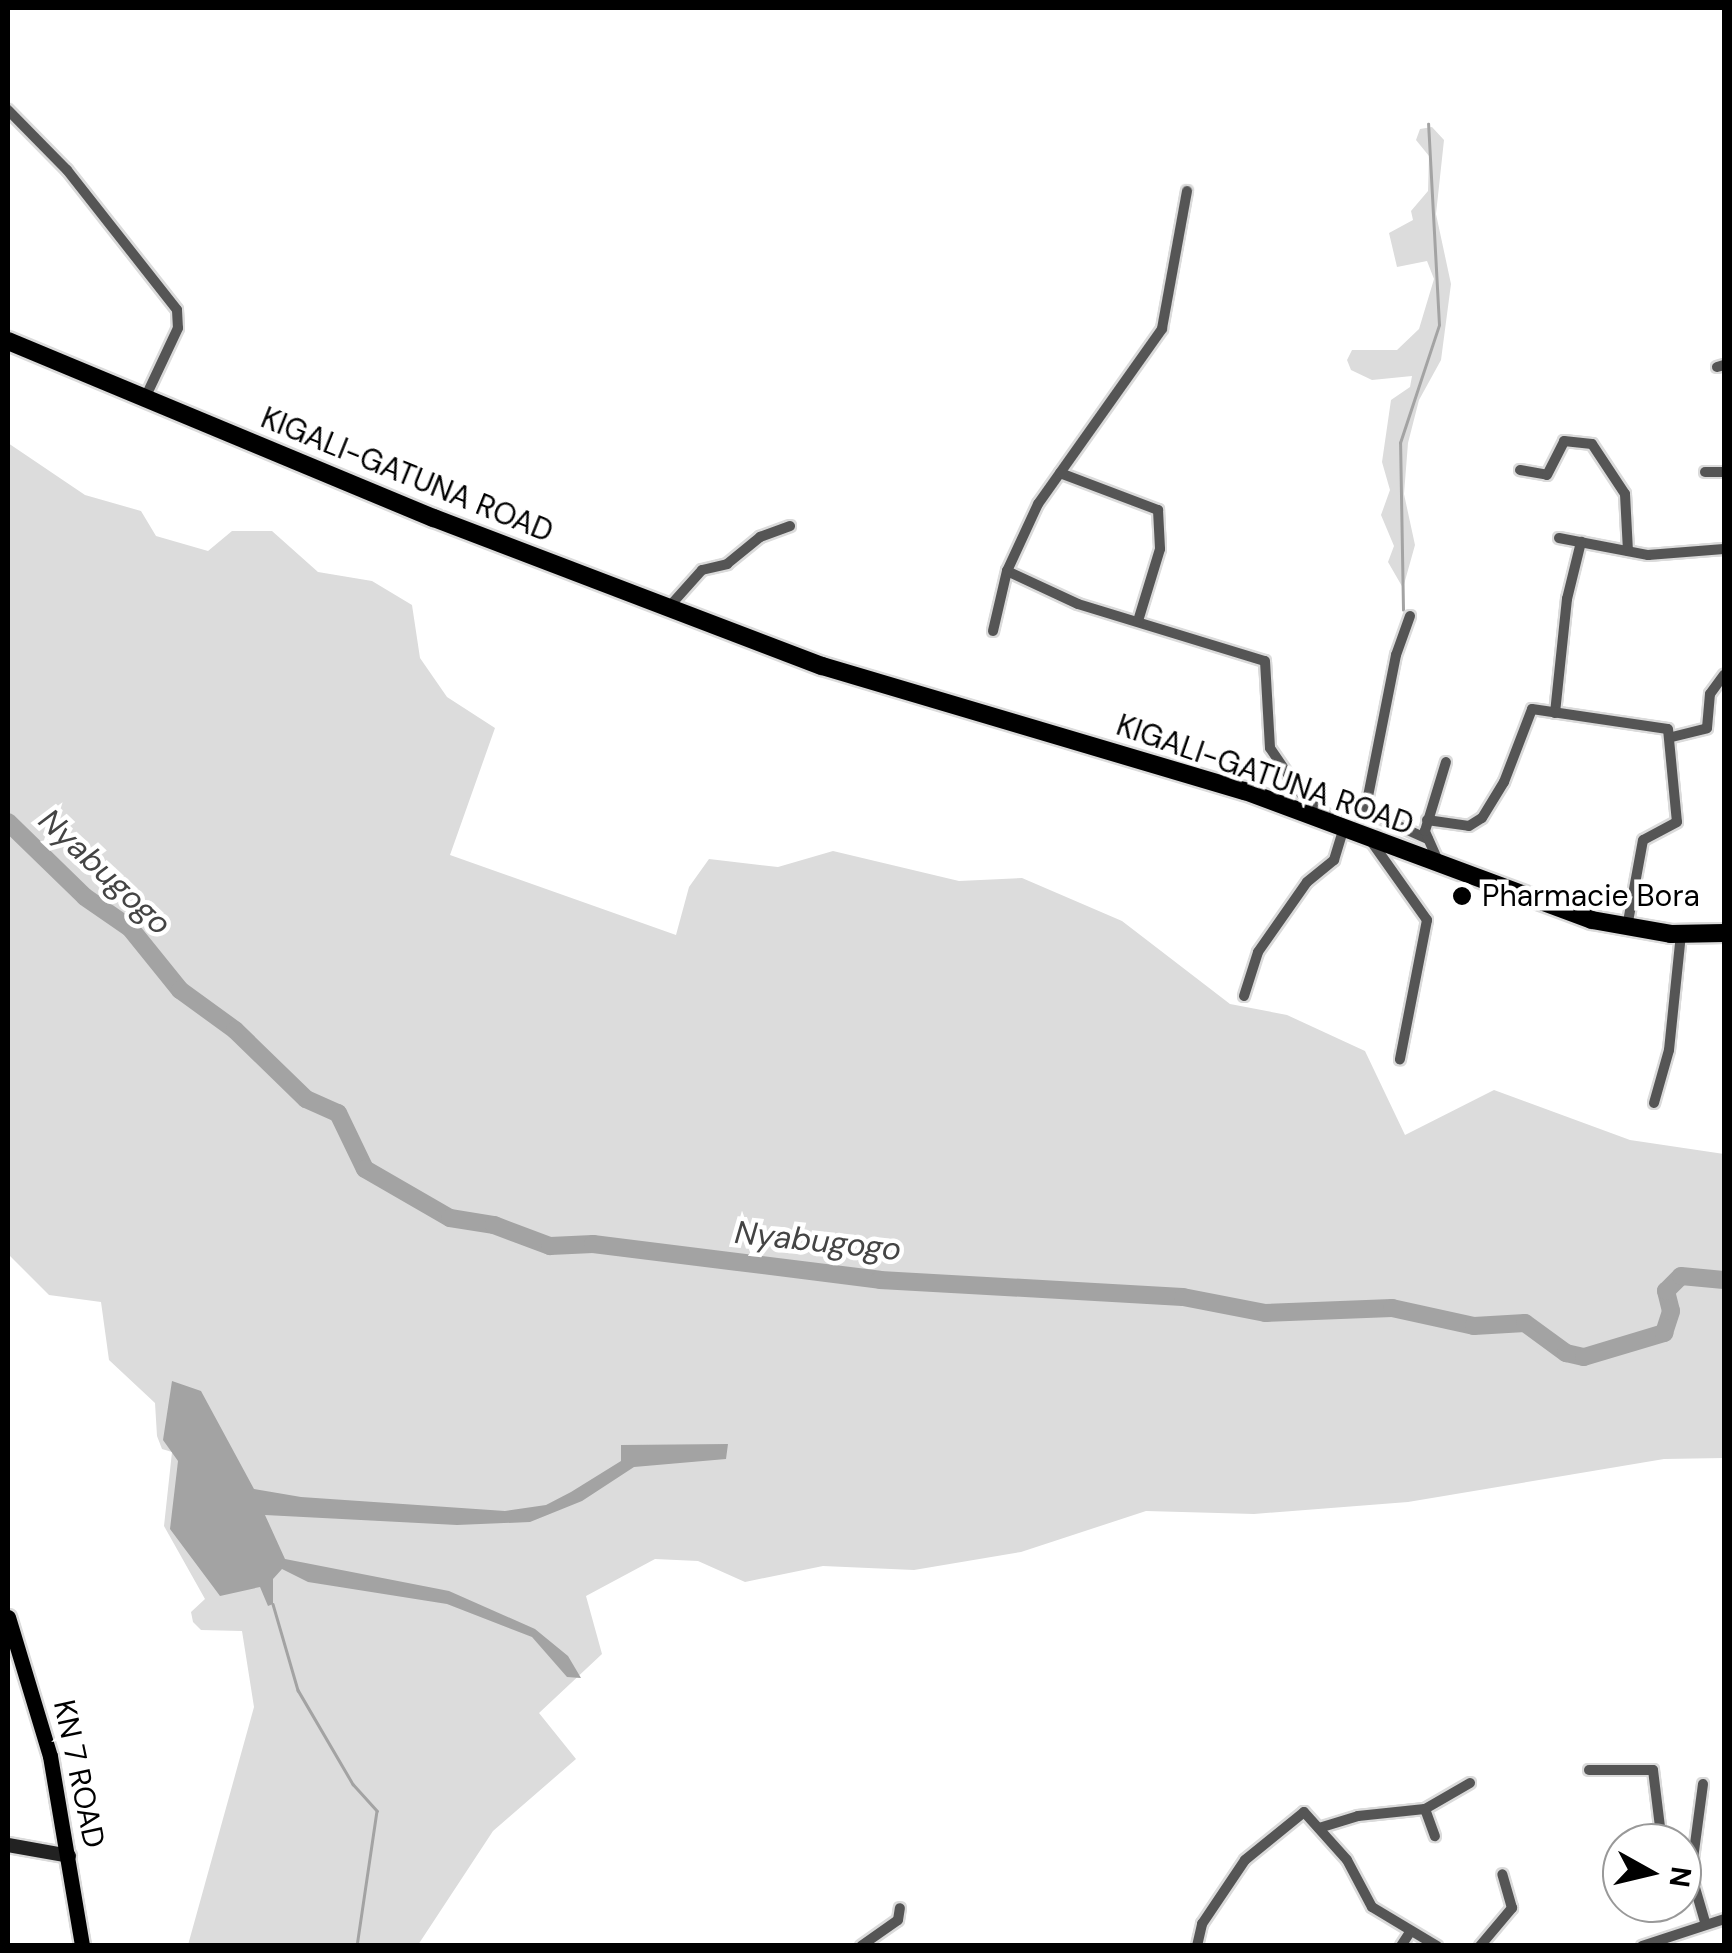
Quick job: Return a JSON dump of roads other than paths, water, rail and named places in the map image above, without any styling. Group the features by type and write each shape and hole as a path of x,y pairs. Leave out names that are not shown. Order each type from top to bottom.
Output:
{"highway":[{"name":"KIGALI-GATUNA ROAD","path":"8,341 789,654"},
{"name":"KIGALI-GATUNA ROAD","path":"8,349 443,534 626,602 930,702 1162,764 1627,928 1681,934 1724,932"}],"main road":[{"name":"KN 7 ROAD","path":"8,1617 46,1741 82,1946"}],"street":[{"path":"8,110 68,170 178,310 178,328 145,398"},
{"path":"993,631 1007,572 1060,473 1162,329 1187,191"},
{"path":"1520,470 1547,475 1564,441 1592,444 1625,494 1628,551"},
{"path":"1705,472 1724,472"},
{"path":"1060,473 1158,510 1160,549 1138,621"},
{"path":"668,608 702,570 726,564 760,537 790,526"},
{"path":"1559,538 1678,556 1724,549"},
{"path":"1555,713 1569,589 1581,542"},
{"path":"1007,572 1269,664 1264,724 1270,748 1304,798 1346,829 1334,860 1307,882 1258,952 1244,996"},
{"path":"1410,616 1396,655 1365,812 1428,839"},
{"path":"1672,736 1707,728 1710,694 1724,676"},
{"path":"1427,820 1476,824 1504,782 1532,710 1661,727 1672,736 1677,822 1644,840 1627,928"},
{"path":"1439,864 1428,839 1427,820 1446,762"},
{"path":"1368,836 1427,920 1400,1059"},
{"path":"1654,1103 1669,1050 1681,934"},
{"path":"1589,1770 1652,1770 1659,1823"},
{"path":"1319,1828 1358,1816 1425,1809 1470,1783"},
{"path":"1696,1823 1703,1784"},
{"path":"1425,1809 1435,1836"},
{"path":"1197,1946 1202,1924 1244,1860 1304,1812 1348,1860 1372,1907 1437,1946"},
{"path":"8,1845 69,1856"},
{"path":"1480,1946 1512,1908 1502,1874"},
{"path":"861,1946 898,1920 900,1908"},
{"path":"1702,1914 1705,1922"},
{"path":"1642,1946 1705,1922 1724,1920"},
{"path":"1400,1946 1410,1932"}],"waterway":[{"path":"1403,610 1400,443 1439,325 1428,124"},
{"name":"Nyabugogo","path":"8,822 85,897 130,928 180,990 235,1030 306,1099 338,1113 365,1169 450,1218 494,1225 550,1246 593,1244 880,1280 1183,1297 1265,1313 1392,1308 1474,1326 1525,1323 1566,1353 1584,1357 1664,1333 1671,1311 1666,1291 1681,1276 1724,1280"},
{"path":"273,1604 298,1690 353,1784 377,1811 357,1946"}],"place":[{"name":"Pharmacie Bora","path":"1462,896"}]}
